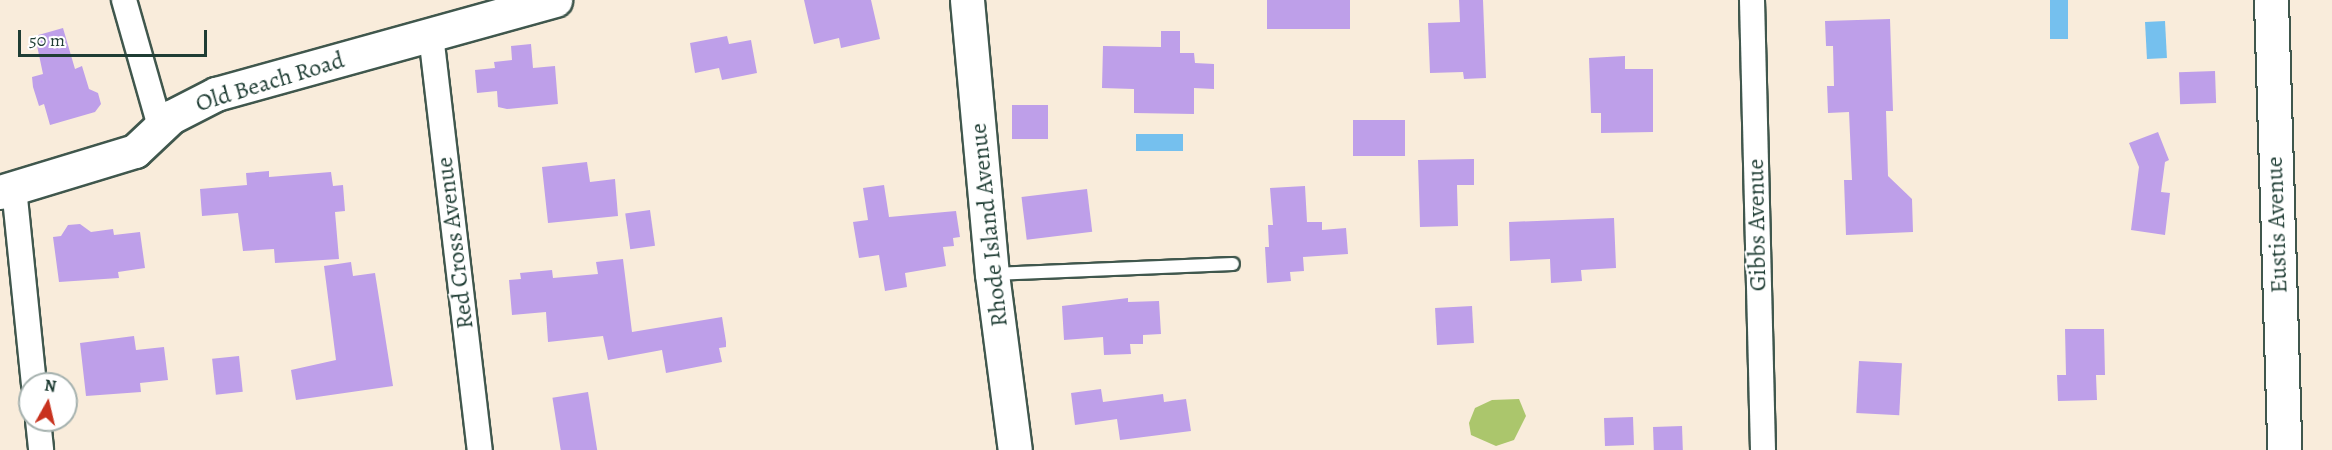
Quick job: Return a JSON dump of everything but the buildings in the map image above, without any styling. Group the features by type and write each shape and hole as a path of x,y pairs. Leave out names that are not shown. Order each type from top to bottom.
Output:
{"street":[{"path":"124,0 161,130"},
{"name":"Old Beach Road","path":"7,190 135,151 190,104 216,94 555,0"},
{"name":"Rhode Island Avenue","path":"967,0 992,274 1015,450"},
{"name":"Gibbs Avenue","path":"1752,0 1763,450"},
{"name":"Eustis Avenue","path":"2271,0 2284,450"},
{"name":"Red Cross Avenue","path":"431,35 480,450"},
{"path":"7,190 32,372"},
{"path":"39,432 41,450"}],"lane":[{"path":"992,274 1233,264"}],"green space":[{"path":"1519,399 1526,416 1514,440 1496,446 1471,435 1469,423 1475,408 1492,400"}],"water":[{"path":"2050,0 2068,0 2068,39 2050,39"},
{"path":"2165,21 2167,58 2147,59 2145,22"},
{"path":"1136,134 1183,134 1183,151 1136,151"}]}
